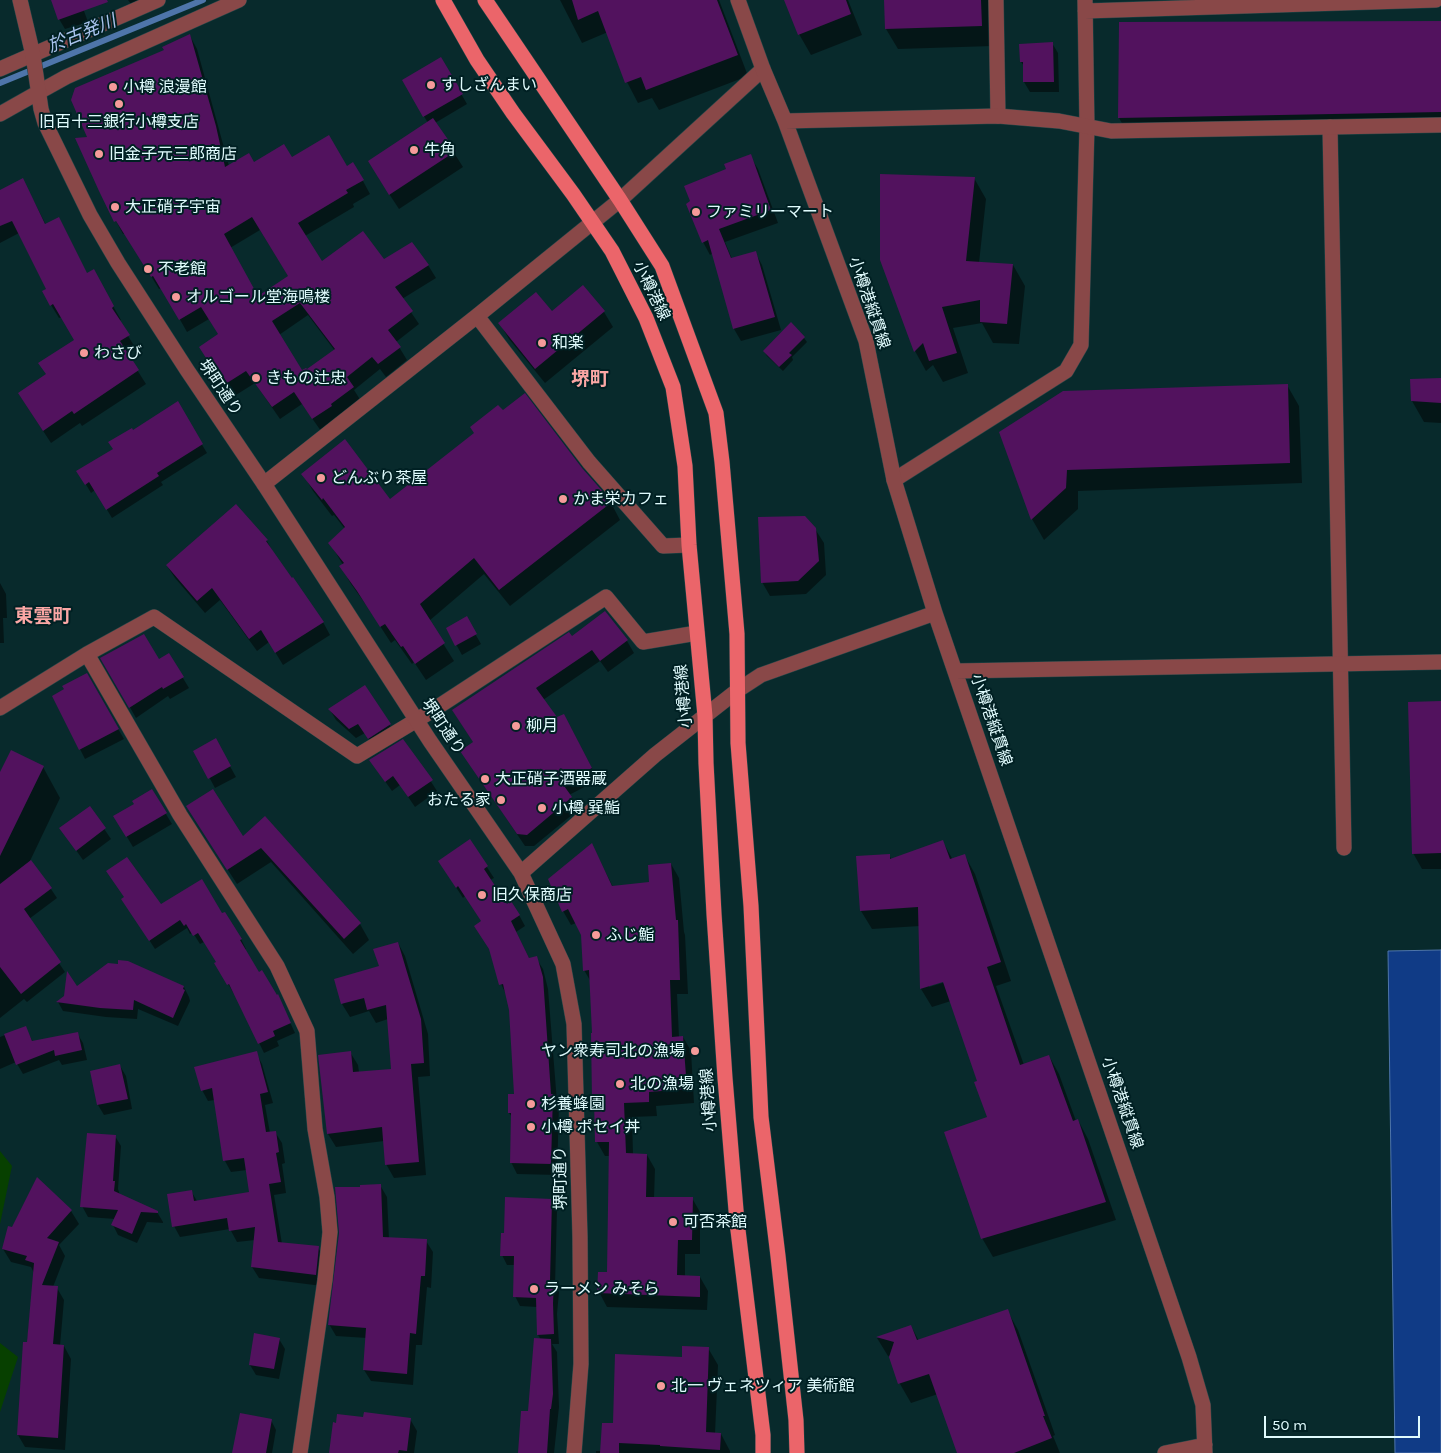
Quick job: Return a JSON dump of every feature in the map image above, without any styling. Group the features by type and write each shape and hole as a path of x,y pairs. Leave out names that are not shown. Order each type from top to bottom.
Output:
{"main road":[{"name":"小樽港線","path":"443,0 477,60 612,251 646,318 672,387 685,466 689,545 705,716 712,885 725,1088 737,1222 763,1453"},
{"name":"小樽港線","path":"485,0 620,200 662,266 716,413 737,634 738,744 751,906 760,1116 778,1256 796,1420 797,1453"}],"street":[{"name":"堺町通り","path":"20,0 33,55 41,109 45,123 94,223 144,304 264,484 417,720 521,874 563,964 571,999 574,1024 580,1237 581,1364 574,1453"},
{"path":"0,70 158,0"},
{"path":"0,114 66,77 239,0"},
{"name":"小樽港縦貫線","path":"738,0 866,341 894,480 935,613 1189,1357 1203,1405 1205,1449"},
{"path":"996,0 998,116"},
{"path":"894,480 1066,371 1081,345 1087,126 1085,6 1436,0"},
{"path":"264,484 477,316 620,200 764,69"},
{"path":"785,121 998,116 1059,121 1111,131 1441,125"},
{"path":"1330,127 1344,848"},
{"path":"477,316 589,462 663,546 689,545"},
{"path":"0,708 86,654 154,617 357,756 417,720 606,597 643,642 697,633"},
{"path":"521,874 655,755 738,690 761,675 935,613"},
{"path":"86,654 180,815 277,966 307,1031 315,1129 327,1197 330,1232 325,1280 300,1453"},
{"path":"956,671 1441,662"},
{"path":"1165,1453 1205,1449"}],"green space":[{"path":"0,1151 12,1166 0,1224"},
{"path":"0,1343 18,1357 0,1412"}],"water":[{"path":"1441,950 1441,1453 1395,1453 1388,951"}],"building":[{"path":"51,0 107,0 108,2 58,20"},
{"path":"572,0 717,0 738,55 646,90 641,77 625,83 598,11 578,20"},
{"path":"784,0 846,0 851,14 798,35"},
{"path":"884,0 981,0 982,26 885,29"},
{"path":"1441,21 1441,112 1118,118 1119,22"},
{"path":"190,34 216,126 225,167 249,153 254,162 284,144 292,157 329,135 347,166 353,162 364,180 346,190 348,193 298,223 322,261 363,231 384,259 412,242 429,265 395,287 413,311 388,330 401,347 378,364 372,357 347,377 354,387 331,404 332,406 312,419 294,392 272,407 246,371 227,383 219,370 215,372 199,347 218,334 201,307 179,320 153,276 151,277 116,221 114,222 75,138 87,137 71,100 75,88 164,50 162,47","holes":["252,217 288,276 258,296 224,234","300,303 335,349 307,369 302,370 272,321"]},
{"path":"1053,42 1054,82 1023,82 1023,62 1020,62 1019,44"},
{"path":"441,57 463,94 423,117 402,80"},
{"path":"433,118 456,151 389,195 368,161"},
{"path":"751,154 771,210 719,229 731,258 756,251 775,317 733,329 708,240 702,243 686,204 690,201 684,186 726,169 724,164"},
{"path":"880,174 975,177 966,261 1013,264 1007,324 980,322 980,300 942,307 957,353 929,361 923,343 914,352 880,260"},
{"path":"23,178 45,224 59,217 87,273 94,269 114,306 112,308 130,335 120,341 139,370 74,414 72,411 43,431 18,393 46,374 38,363 74,340 53,304 50,306 42,291 46,289 12,221 0,226 0,190"},
{"path":"583,285 605,311 535,369 498,323 536,292 552,311"},
{"path":"791,322 805,337 789,353 792,355 779,367 763,351"},
{"path":"1441,378 1441,403 1411,401 1410,379"},
{"path":"1288,384 1290,463 1067,470 1066,488 1031,520 999,432 1063,391"},
{"path":"525,393 582,468 612,502 499,590 474,558 420,604 445,643 415,664 385,624 380,627 339,566 344,563 328,543 345,527 323,498 322,500 301,474 345,439 390,499 474,433 470,427 498,405 503,410"},
{"path":"178,401 203,444 157,473 159,476 106,510 89,482 85,485 76,471 113,449 108,442 132,428 133,430"},
{"path":"236,504 268,540 266,541 324,622 275,653 261,630 249,639 212,588 197,601 166,565"},
{"path":"805,516 816,528 819,561 798,581 761,583 758,517"},
{"path":"605,611 628,640 600,661 592,650 536,688 557,717 564,714 592,768 562,783 572,797 527,835 517,834 460,751 473,742 452,710 569,632 572,636"},
{"path":"467,616 477,634 455,646 446,628"},
{"path":"144,634 159,659 169,653 184,677 163,689 162,687 129,708 100,658"},
{"path":"87,673 119,729 79,750 52,696 64,689 62,686"},
{"path":"365,685 391,724 368,739 358,724 349,729 328,709"},
{"path":"1441,701 1441,853 1412,854 1408,702"},
{"path":"216,738 231,766 208,779 193,751"},
{"path":"403,739 433,780 408,797 393,776 385,782 369,760"},
{"path":"11,750 44,766 0,856 0,772"},
{"path":"152,789 167,813 126,837 113,816 134,804 132,801"},
{"path":"213,789 243,836 265,816 361,923 344,939 261,848 227,870 186,806"},
{"path":"90,806 106,828 76,851 59,828"},
{"path":"470,839 488,866 484,869 507,904 511,901 520,915 511,921 529,958 537,956 543,977 551,1094 553,1094 551,1164 510,1163 511,1113 508,1113 508,1094 514,1094 509,1010 503,984 499,985 489,949 474,926 481,921 458,886 456,888 438,861"},
{"path":"943,840 950,859 965,854 1001,962 987,967 1020,1065 1049,1055 1073,1121 1078,1119 1106,1202 981,1239 944,1132 987,1117 974,1082 977,1081 943,982 920,989 918,907 860,911 856,856 890,854 890,859"},
{"path":"592,843 612,886 649,882 648,865 671,863 676,920 678,920 680,980 670,980 672,1037 683,1036 687,1089 649,1092 649,1102 624,1103 626,1153 647,1154 646,1197 693,1197 692,1240 678,1240 677,1275 700,1276 700,1297 597,1293 598,1272 607,1272 609,1142 595,1142 594,1100 592,1100 592,1033 589,970 583,971 581,935 568,909 562,912 548,879"},
{"path":"127,857 161,904 202,879 222,913 225,912 242,939 240,940 259,972 262,970 278,994 291,1023 273,1031 275,1036 258,1044 229,984 227,985 214,963 216,962 198,933 193,936 186,924 184,926 180,920 149,941 121,899 124,897 106,871"},
{"path":"31,860 52,888 24,909 61,962 21,994 0,967 0,884"},
{"path":"398,942 421,1019 424,1063 411,1064 419,1162 385,1165 382,1127 327,1134 318,1055 351,1051 353,1072 391,1069 386,1005 367,1010 364,998 341,1004 334,979 379,966 373,949"},
{"path":"118,960 128,961 184,986 183,989 185,990 173,1018 134,1000 133,1010 56,1002 64,996 67,971 77,986 108,963 118,964"},
{"path":"26,1026 32,1041 78,1032 82,1050 55,1056 54,1050 16,1065 4,1034"},
{"path":"257,1051 268,1092 260,1094 266,1132 276,1131 279,1152 276,1153 281,1182 269,1184 278,1242 319,1246 316,1275 251,1267 255,1227 229,1231 227,1218 172,1227 167,1194 192,1190 194,1201 249,1192 244,1158 223,1161 212,1088 201,1091 194,1067"},
{"path":"120,1064 128,1099 97,1105 90,1071"},
{"path":"87,1133 116,1135 114,1191 158,1211 158,1213 141,1212 132,1234 111,1225 118,1210 80,1207"},
{"path":"37,1177 72,1210 47,1238 59,1242 42,1285 58,1286 53,1344 64,1345 58,1438 17,1435 23,1342 27,1342 34,1263 25,1260 27,1256 2,1249 8,1226 12,1227"},
{"path":"381,1184 383,1237 427,1239 425,1276 421,1276 416,1334 410,1333 407,1374 363,1370 366,1328 328,1325 339,1233 335,1187 360,1187 360,1185"},
{"path":"505,1197 552,1199 550,1281 554,1282 554,1334 537,1335 536,1298 513,1297 514,1256 500,1256 501,1233 504,1233"},
{"path":"1008,1309 1052,1438 1014,1453 957,1453 929,1374 898,1384 889,1357 894,1342 876,1337 911,1325 917,1340"},
{"path":"254,1333 280,1338 274,1369 249,1365"},
{"path":"534,1338 551,1339 553,1394 547,1453 518,1453 521,1411 528,1411"},
{"name":"北一 ヴェネツィア 美術館","path":"682,1346 709,1347 706,1432 721,1433 720,1450 619,1443 619,1453 600,1453 602,1423 613,1423 615,1354 682,1357"},
{"path":"364,1412 411,1418 407,1451 399,1450 398,1453 329,1453 333,1422 336,1423 337,1414 363,1417"},
{"path":"240,1413 272,1419 266,1453 232,1453"}],"waterway":[{"name":"於古発川","path":"0,83 203,0"}],"place":[{"name":"すしざんまい","path":"431,85"},
{"name":"小樽 浪漫館","path":"113,87"},
{"name":"旧百十三銀行小樽支店","path":"119,104"},
{"name":"牛角","path":"414,150"},
{"name":"旧金子元三郎商店","path":"99,154"},
{"name":"大正硝子宇宙","path":"115,207"},
{"name":"ファミリーマート","path":"696,212"},
{"name":"不老館","path":"148,269"},
{"name":"オルゴール堂海鳴楼","path":"176,297"},
{"name":"和楽","path":"542,343"},
{"name":"わさび","path":"84,353"},
{"name":"きもの辻忠","path":"256,378"},
{"name":"どんぶり茶屋","path":"321,478"},
{"name":"かま栄カフェ","path":"563,499"},
{"name":"柳月","path":"516,726"},
{"name":"大正硝子酒器蔵","path":"485,779"},
{"name":"おたる家","path":"501,800"},
{"name":"小樽 巽鮨","path":"542,808"},
{"name":"旧久保商店","path":"482,895"},
{"name":"ふじ鮨","path":"596,935"},
{"name":"ヤン衆寿司北の漁場","path":"695,1051"},
{"name":"北の漁場","path":"620,1084"},
{"name":"杉養蜂園","path":"531,1104"},
{"name":"小樽 ポセイ丼","path":"531,1127"},
{"name":"可否茶館","path":"673,1222"},
{"name":"ラーメン みそら","path":"534,1289"},
{"name":"北一 ヴェネツィア 美術館","path":"661,1386"}],"district":[{"name":"堺町","path":"590,380"},
{"name":"東雲町","path":"43,617"}]}
